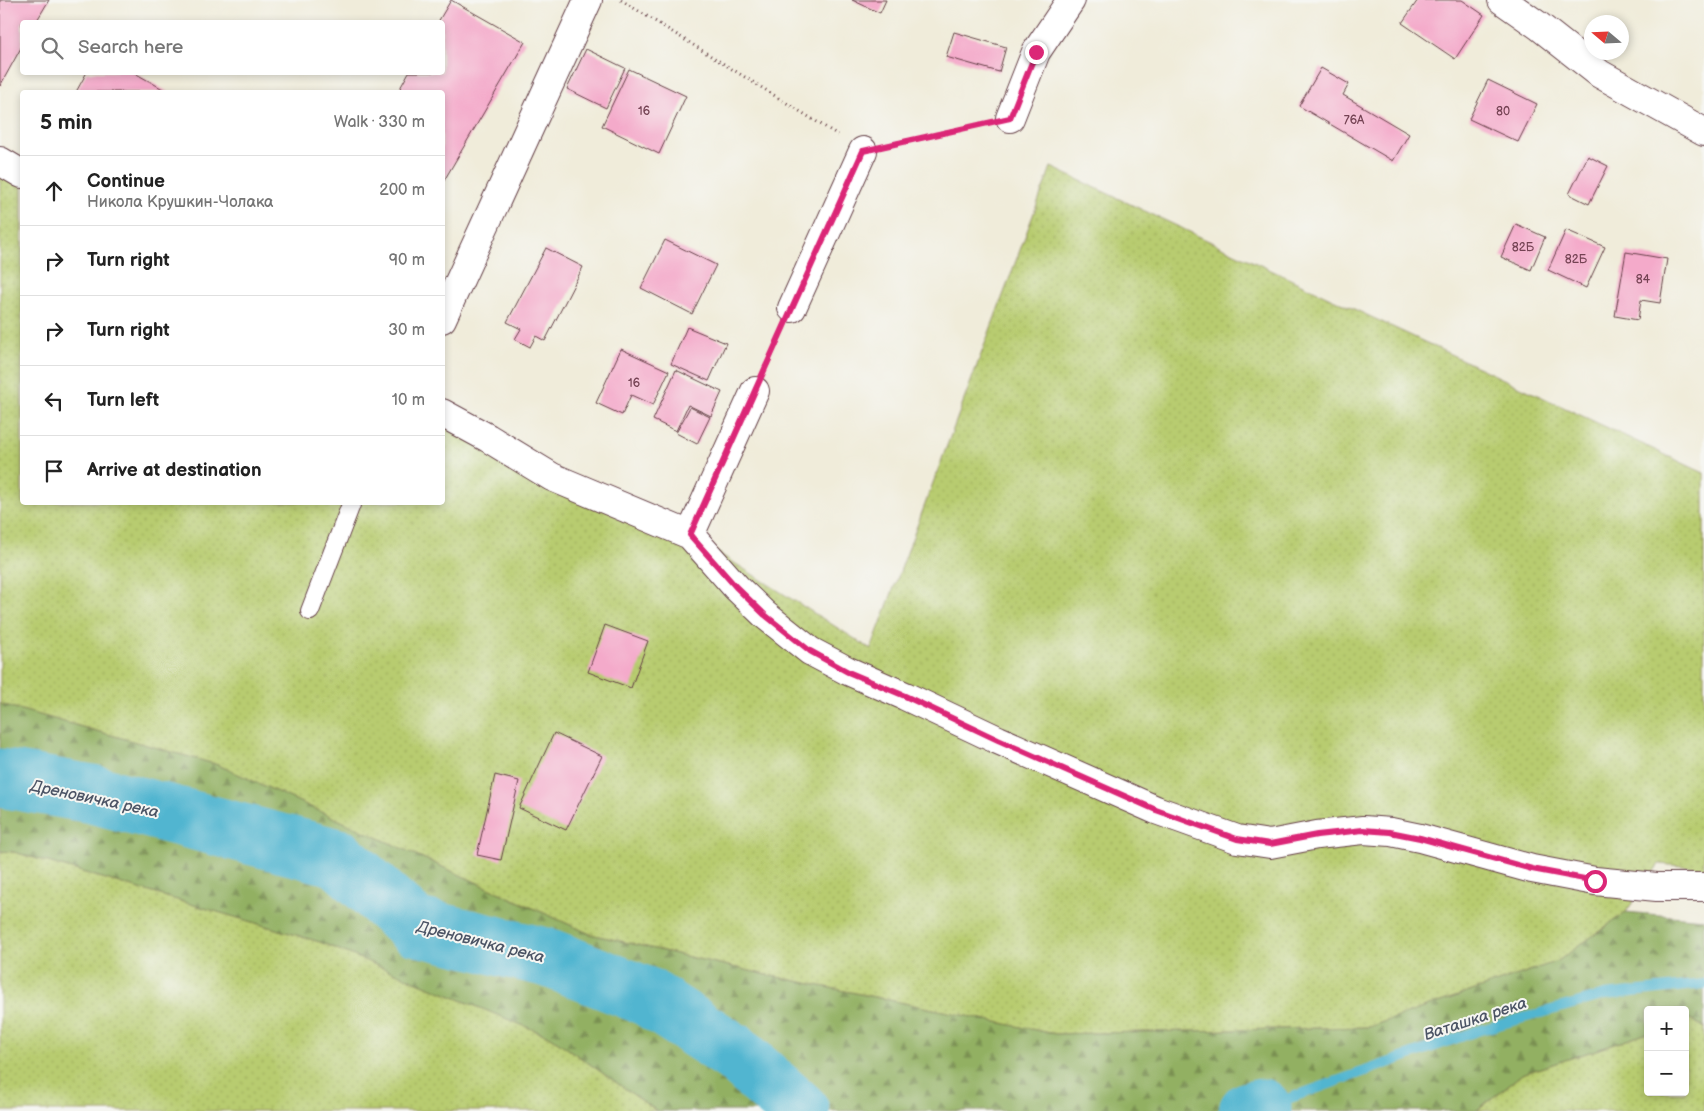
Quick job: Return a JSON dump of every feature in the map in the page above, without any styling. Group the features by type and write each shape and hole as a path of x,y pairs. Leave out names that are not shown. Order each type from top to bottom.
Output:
{"street":[{"path":"445,312 588,0"},
{"path":"1010,118 1036,52 1070,0"},
{"path":"1506,1 1600,74 1704,132"},
{"path":"792,308 863,151"},
{"path":"0,161 20,173"},
{"path":"690,535 755,391"},
{"path":"445,416 488,438 552,477 690,535 753,604 810,651 848,672 1156,810 1237,839 1270,844 1317,835 1363,830 1390,832 1420,838 1532,869 1595,881 1657,887 1704,887"}],"lane":[{"path":"310,611 351,505"}],"path":[{"path":"621,0 863,151 1010,118"},
{"path":"755,391 792,308"}],"green space":[{"path":"0,163 20,176 20,505 445,505 445,414 690,535 871,649 1051,167 1704,473 1704,868 1659,864 1626,912 1558,961 1369,1027 1055,1034 767,975 590,934 218,765 0,704"},
{"path":"0,704 218,765 590,934 767,975 1055,1034 1369,1027 1558,961 1626,912 1704,919 1704,1028 1691,1019 1689,1020 1689,1006 1644,1006 1644,1034 1522,1074 1476,1111 657,1111 551,1037 320,942 14,852 0,851"},
{"path":"0,851 14,852 320,942 551,1037 657,1111 0,1111"},
{"path":"1691,1019 1704,1028 1704,1111 1477,1111 1522,1074 1644,1034 1644,1096 1689,1096 1689,1020"}],"building":[{"path":"0,0 49,0 37,20 20,20 20,50 0,86"},
{"path":"451,0 525,42 445,179 445,90 399,90 407,75 445,75 445,20 439,20"},
{"path":"852,0 886,0 880,13"},
{"path":"1418,0 1462,0 1484,15 1455,59 1402,23"},
{"path":"954,32 1006,47 999,72 946,57"},
{"path":"586,49 625,68 606,108 567,89"},
{"path":"1321,68 1349,84 1343,95 1409,134 1393,161 1299,106"},
{"path":"629,69 686,96 659,154 602,126"},
{"path":"85,75 138,75 164,90 77,90"},
{"path":"1488,80 1537,104 1518,142 1469,119"},
{"path":"1588,156 1608,166 1589,204 1569,194"},
{"path":"1516,224 1545,237 1531,270 1501,257"},
{"path":"1566,230 1605,247 1586,288 1548,270"},
{"path":"665,240 716,265 692,314 641,288"},
{"path":"546,248 583,267 545,341 536,336 530,347 515,339 521,329 507,322"},
{"path":"1626,252 1667,259 1660,303 1641,300 1638,320 1615,316"},
{"path":"687,327 726,343 709,381 671,364"},
{"path":"621,349 669,371 653,405 631,395 622,415 596,403"},
{"path":"676,370 722,392 711,416 688,405 676,431 653,420"},
{"path":"690,407 710,417 697,444 676,433"},
{"path":"605,625 648,641 631,688 588,672"},
{"path":"554,733 602,756 566,830 519,808"},
{"path":"495,775 519,781 501,860 477,855"}],"waterway":[{"name":"Дреновичка река","path":"0,778 92,794 338,858 414,926 549,958 648,997 736,1054 800,1111"},
{"name":"Ваташка река","path":"1262,1108 1477,1031 1605,995 1704,984"},
{"name":"Дреновичка река","path":"1248,1111 1262,1108"}],"route":[{"path":"1036,52 1010,118 863,151 690,535 736,587 765,615 810,651 848,672 1156,810 1237,839 1270,844 1317,835 1363,830 1390,832 1420,838 1532,869 1595,881"}]}
